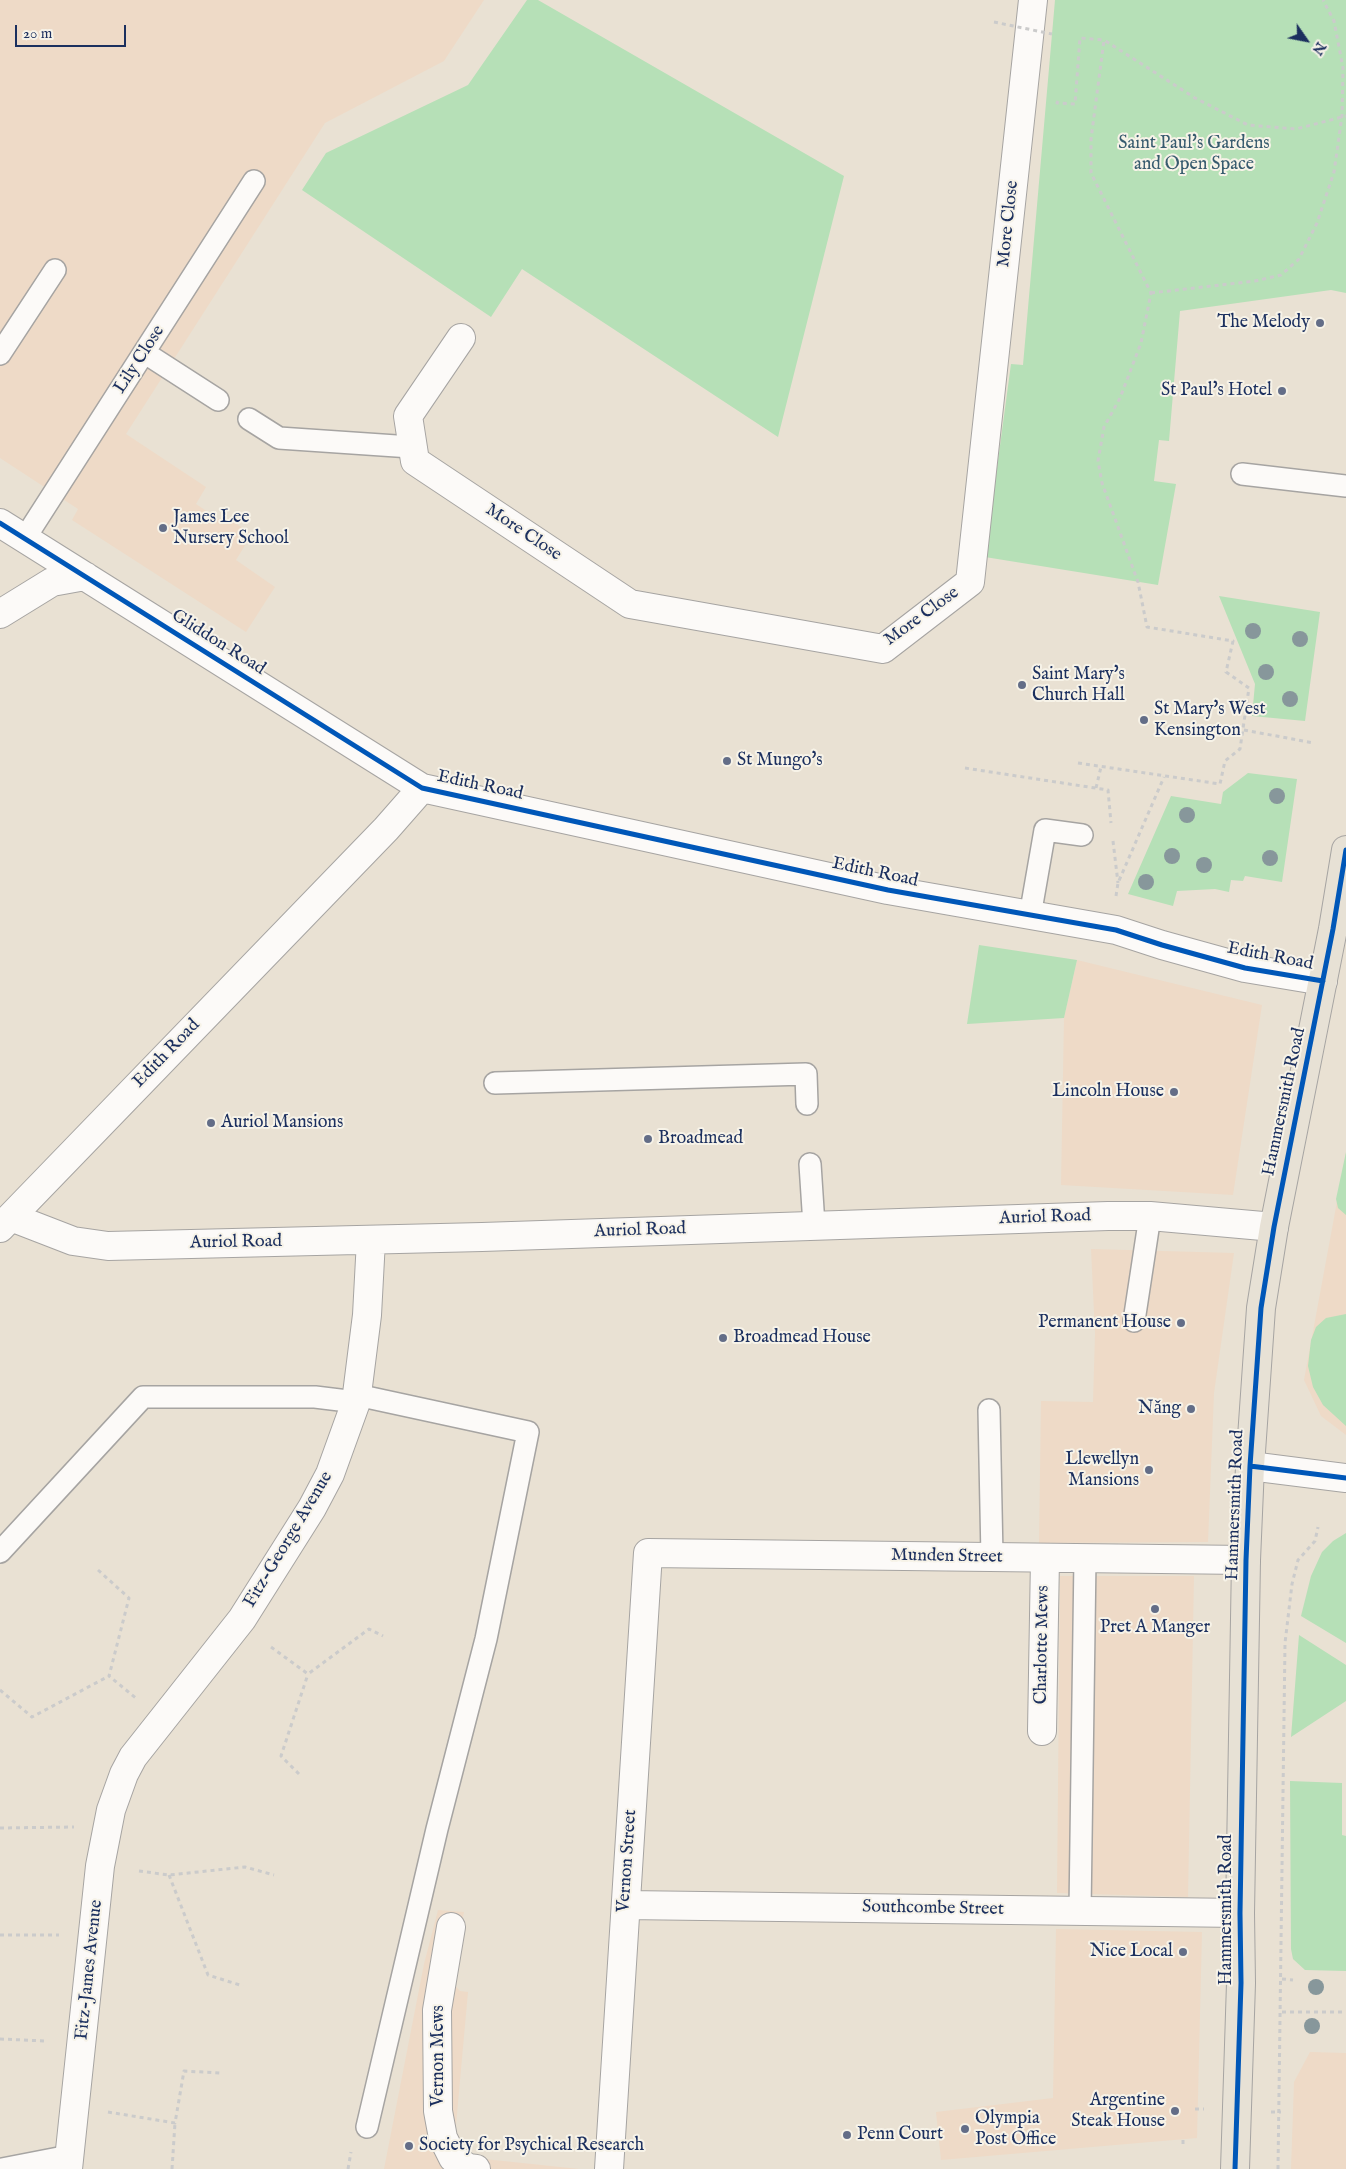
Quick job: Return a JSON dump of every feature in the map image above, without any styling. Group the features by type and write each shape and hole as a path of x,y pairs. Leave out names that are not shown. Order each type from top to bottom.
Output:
{"main road":[{"name":"Hammersmith Road","path":"1235,2169 1241,1983 1240,1913 1246,1560 1250,1466 1262,1308 1274,1228 1323,981 1346,850"}],"street":[{"name":"More Close","path":"461,338 408,416 411,447 415,461 630,604 883,649 970,582 1033,0"},
{"name":"Gliddon Road","path":"0,523 422,788"},
{"path":"0,614 52,582 85,576"},
{"name":"Edith Road","path":"6,1222 386,829 422,788 888,890 1116,930 1245,968 1323,981"},
{"name":"Auriol Road","path":"6,1222 73,1241 108,1246 371,1240 1098,1216 1150,1216 1274,1228"},
{"name":"Fitz-George Avenue","path":"124,1774 141,1745 242,1619 312,1508 330,1474 356,1398 368,1315 371,1240"},
{"path":"1250,1466 1346,1478"},
{"name":"Munden Street","path":"648,1553 1246,1560"},
{"name":"Vernon Street","path":"609,2169 648,1553"},
{"name":"Charlotte Mews","path":"1042,1732 1045,1558"},
{"name":"Fitz-James Avenue","path":"69,2163 100,1866 111,1810 124,1774"},
{"name":"Southcombe Street","path":"626,1905 1240,1913"},
{"name":"Vernon Mews","path":"451,1927 437,2010 438,2111 443,2138 453,2158 468,2168 476,2169"}],"lane":[{"name":"Lily Close","path":"25,538 145,354 254,181"},
{"path":"0,354 55,270"},
{"path":"145,354 218,400"},
{"path":"249,418 279,438 411,447"},
{"path":"1242,474 1346,486"},
{"path":"1030,916 1045,830 1082,835"},
{"path":"495,1082 806,1074 807,1104"},
{"path":"810,1164 814,1226"},
{"path":"1134,1321 1150,1216"},
{"path":"0,1552 143,1397 356,1398 528,1432 486,1639 437,1829 366,2126"},
{"path":"990,1410 992,1557"},
{"path":"1080,1911 1085,1558"},
{"path":"2,2169 69,2163"}],"path":[{"path":"1151,293 1255,281 1281,275 1299,259 1317,223 1334,172 1344,116 1343,68 1334,21 1322,0"},
{"path":"994,22 1052,34"},
{"path":"1058,93 1058,103 1075,104 1080,38 1104,40 1194,98 1248,125 1296,128 1344,116"},
{"path":"1078,764 1220,784 1225,760 1240,749 1249,688 1226,672 1232,641 1147,628 1138,582 1102,482 1098,461 1104,427 1120,398 1141,343 1151,293 1091,173 1090,139 1104,40"},
{"path":"1244,730 1314,743"},
{"path":"1096,788 1100,767"},
{"path":"1115,899 1118,883 1164,777"},
{"path":"1278,2169 1282,2012 1281,1917 1285,1643 1292,1584 1298,1560 1315,1541 1318,1527"},
{"path":"0,1690 32,1717 109,1676 129,1598 98,1570"},
{"path":"300,1774 281,1756 308,1674 369,1629 383,1636"},
{"path":"271,1647 308,1674"},
{"path":"109,1676 133,1696 164,1716"},
{"path":"0,1828 74,1827"},
{"path":"139,1871 169,1876 245,1867 274,1875"},
{"path":"169,1876 208,1975 243,1986"},
{"path":"0,1935 60,1935"},
{"path":"1282,1979 1293,1980"},
{"path":"1282,2012 1346,2012"},
{"path":"0,2039 46,2041"},
{"path":"172,2169 175,2123 184,2071 220,2073"},
{"path":"1195,2109 1204,2109"},
{"path":"107,2112 175,2123"},
{"path":"1271,2112 1280,2112"},
{"path":"1183,2140 1183,2145"}],"shaded area":[{"path":"0,0 484,0 444,61 325,123 126,434 206,487 196,504 223,522 226,517 252,534 236,560 275,587 246,632 72,520 78,509 0,458"},
{"name":"Lincoln House","path":"1077,960 1262,1005 1233,1195 1061,1185 1064,1018"},
{"path":"1346,1153 1346,1435 1321,1416 1304,1380"},
{"path":"1091,1249 1234,1253 1214,1393 1208,1542 1039,1543 1041,1401 1093,1402 1095,1334"},
{"path":"1060,1576 1194,1576 1188,1897 1057,1893"},
{"path":"438,1910 464,1912 449,1979 460,1991 468,1992 455,2136 460,2150 475,2158 579,2169 384,2169 424,1964"},
{"path":"1056,1929 1202,1932 1197,2138 941,2160 936,2112 1053,2098"},
{"path":"1310,2052 1346,2053 1346,2169 1291,2169 1294,2082"}],"green space":[{"path":"527,0 538,0 844,176 778,437 522,269 491,317 302,190 326,153 468,85"},
{"name":"Saint Paul's Gardens and Open Space","path":"1055,0 1346,0 1346,293 1331,290 1180,311 1169,441 1159,440 1154,481 1176,484 1158,585 985,557 1011,364 1023,365"},
{"path":"1219,596 1320,612 1305,721 1252,716 1255,684"},
{"path":"1248,773 1297,779 1282,882 1245,876 1243,881 1231,880 1229,892 1215,889 1177,891 1173,906 1128,894 1171,796 1221,804 1223,792"},
{"path":"979,945 1077,960 1064,1018 967,1024"},
{"path":"1346,1152 1346,1215 1338,1208 1336,1199"},
{"path":"1346,1314 1346,1426 1323,1405 1313,1387 1308,1366 1311,1340 1316,1327 1326,1318"},
{"path":"1346,1533 1346,1643 1301,1616 1311,1576 1322,1552 1333,1541"},
{"path":"1299,1635 1346,1665 1346,1701 1291,1737"},
{"path":"1290,1781 1342,1783 1342,1835 1346,1836 1346,1971 1305,1970 1293,1959 1291,1949"}],"cycle path":[{"path":"0,523 422,788 888,890 1116,930 1245,968 1323,981"},
{"path":"1235,2169 1241,1983 1240,1913 1246,1560 1250,1466 1261,1308 1274,1227 1333,929 1346,850"},
{"path":"1250,1466 1346,1478"}],"place":[{"name":"The Melody","path":"1320,323"},
{"name":"St Paul's Hotel","path":"1282,391"},
{"name":"James Lee Nursery School","path":"163,528"},
{"name":"Saint Mary's Church Hall","path":"1022,685"},
{"name":"St Mary's West Kensington","path":"1144,720"},
{"name":"St Mungo's","path":"727,761"},
{"name":"Lincoln House","path":"1174,1092"},
{"name":"Auriol Mansions","path":"211,1123"},
{"name":"Broadmead","path":"648,1139"},
{"name":"Permanent House","path":"1181,1323"},
{"name":"Broadmead House","path":"723,1338"},
{"name":"Nǎng","path":"1191,1409"},
{"name":"Llewellyn Mansions","path":"1149,1470"},
{"name":"Pret A Manger","path":"1155,1609"},
{"name":"Nice Local","path":"1183,1952"},
{"name":"Argentine Steak House","path":"1175,2111"},
{"name":"Olympia Post Office","path":"965,2129"},
{"name":"Penn Court","path":"847,2135"},
{"name":"Society for Psychical Research","path":"409,2146"}]}
